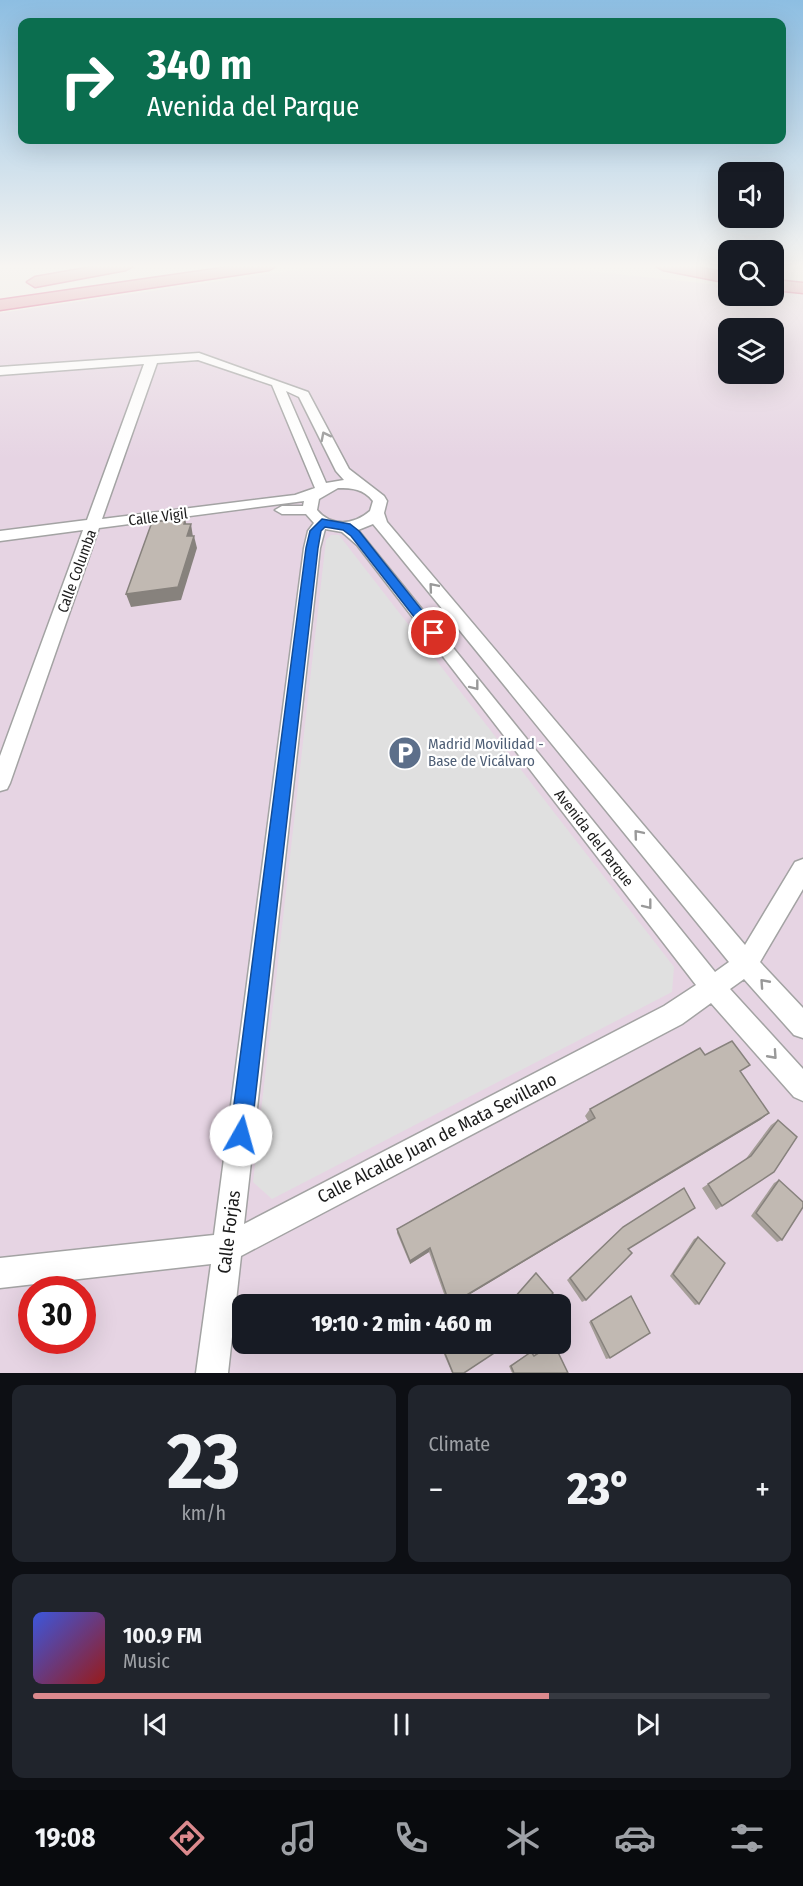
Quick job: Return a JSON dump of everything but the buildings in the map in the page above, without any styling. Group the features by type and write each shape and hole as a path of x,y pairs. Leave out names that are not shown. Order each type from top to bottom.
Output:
{"street":[{"path":"0,370 199,356 304,395 343,471 357,484"},
{"name":"Calle Columba","path":"0,783 152,359"},
{"path":"278,385 318,492"},
{"path":"338,484 357,484 369,488 378,495 381,504 377,513 365,523 346,527 316,516 310,502 318,492 338,484"},
{"name":"Calle Vigil","path":"0,546 92,529 295,499 318,492"},
{"name":"Calle Vigil","path":"0,536 269,512 316,516"},
{"path":"377,513 380,523 388,533 746,964 803,1026"},
{"name":"Calle Forjas","path":"212,1373 316,516"},
{"name":"Avenida del Parque","path":"346,527 362,542 713,988 803,1088"},
{"name":"Calle Alcalde Juan de Mata Sevillano","path":"0,1273 227,1248 673,1015 746,964 803,868"}],"shaded area":[{"path":"0,330 718,330 718,384 784,384 784,330 803,330 803,1373 0,1373"},
{"name":"Madrid Movilidad - Base de Vicálvaro","path":"331,535 339,535 674,967 672,992 272,1199 253,1182 326,540"}],"place":[{"name":"Madrid Movilidad - Base de Vicálvaro","path":"405,753"}],"route":[{"path":"241,1135 312,548 315,531 322,523 346,527 355,533 434,633"}]}
